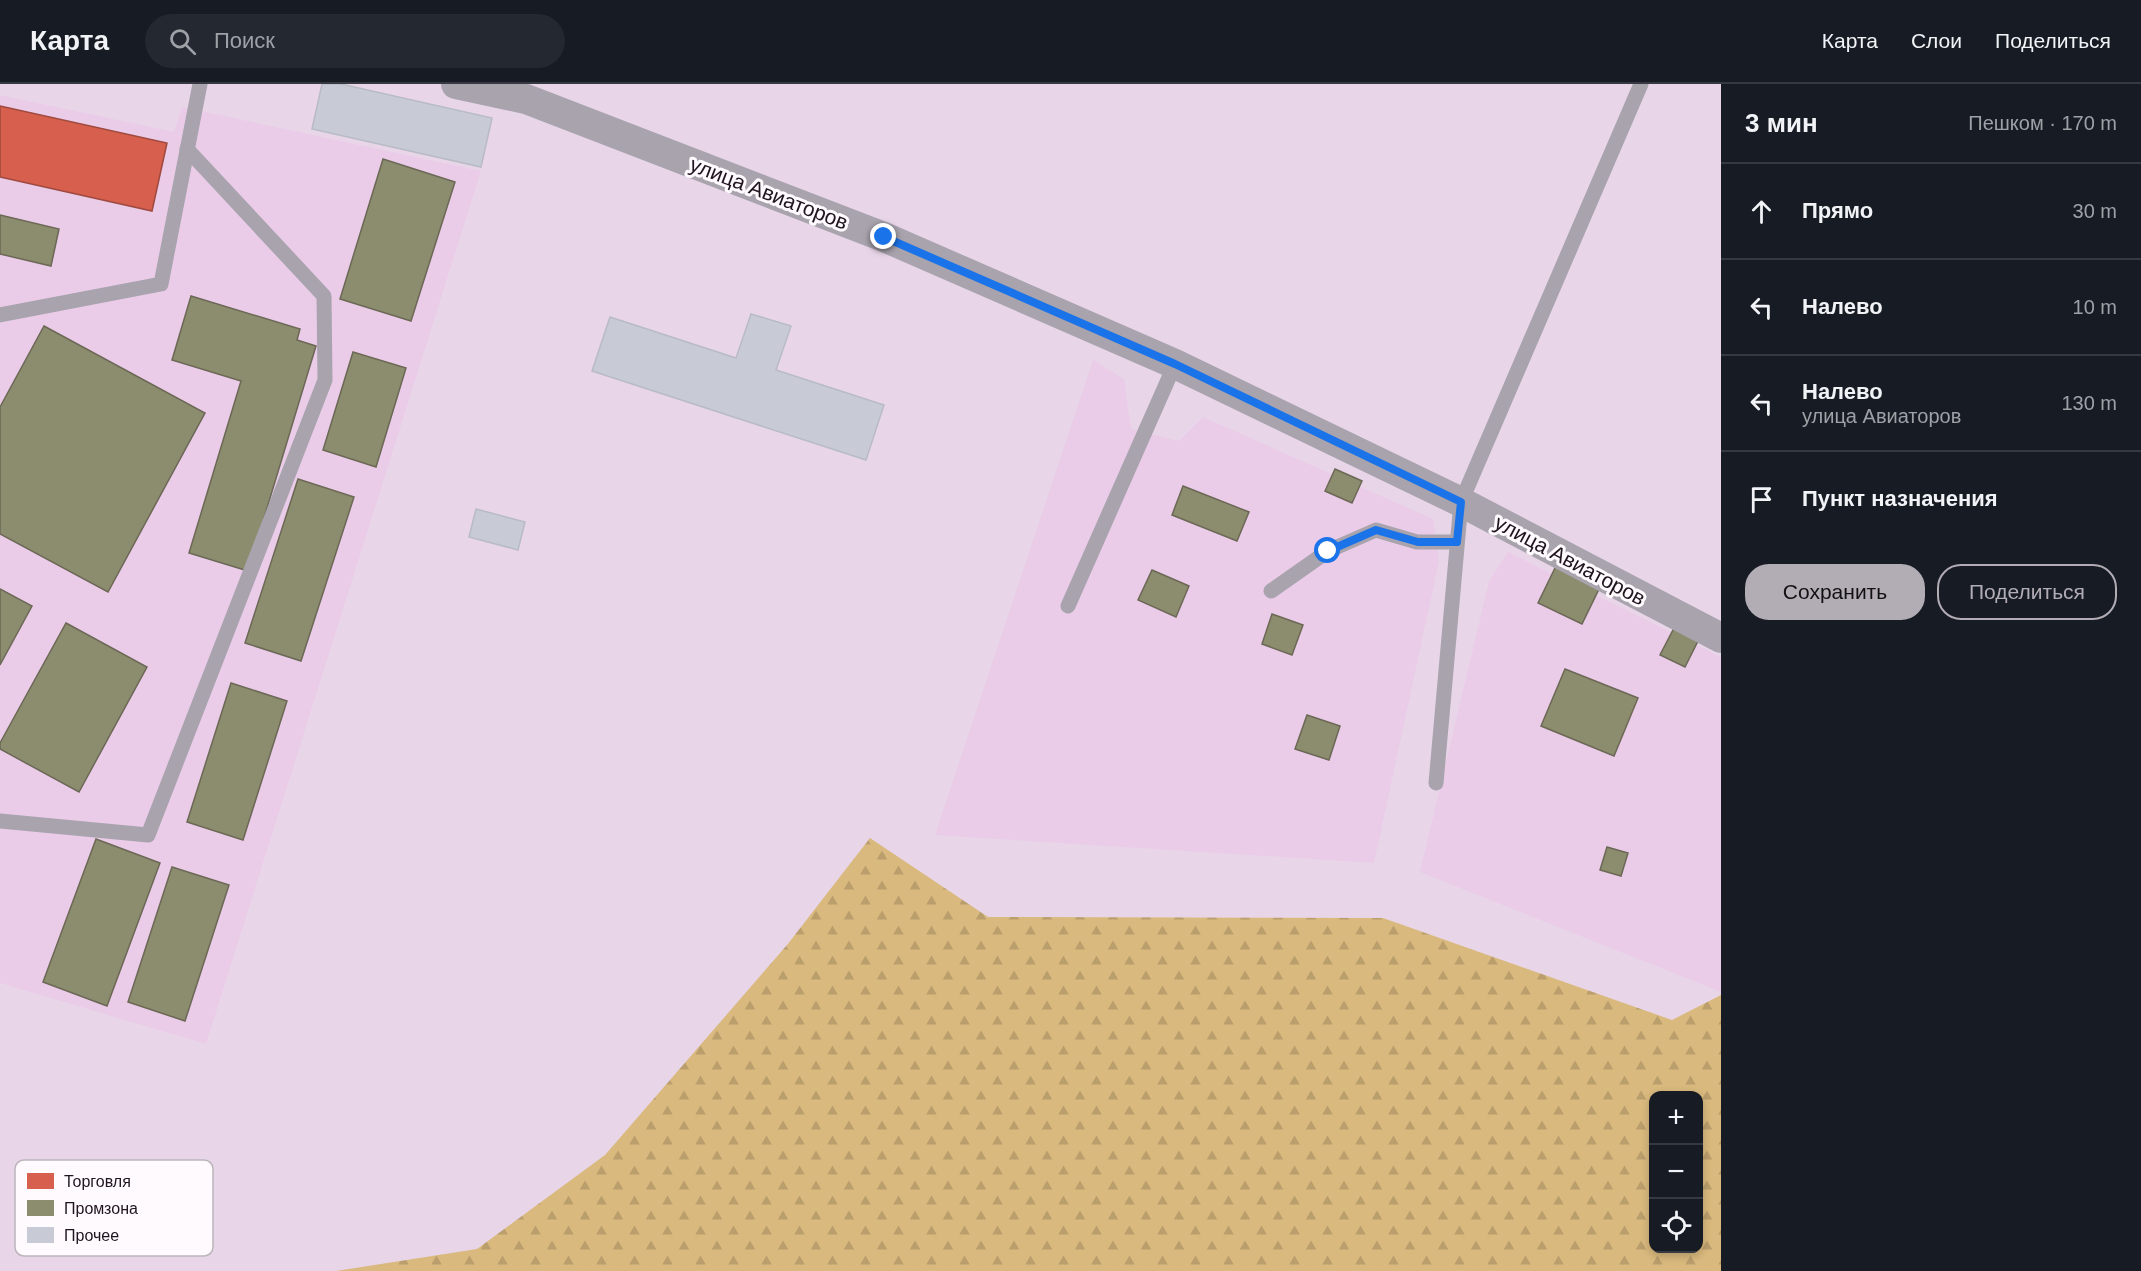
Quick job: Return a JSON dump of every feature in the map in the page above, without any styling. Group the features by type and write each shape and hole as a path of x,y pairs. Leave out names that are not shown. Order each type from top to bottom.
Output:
{"street":[{"name":"улица Авиаторов","path":"456,84 528,91 884,237 1175,364 1461,502 1721,638"}],"lane":[{"path":"0,315 161,284 200,84"},
{"path":"1436,783 1461,502 1641,84"},
{"path":"0,821 148,835 325,380 324,296 187,149"},
{"path":"1068,606 1175,364"},
{"path":"1271,591 1328,551 1376,530 1418,542 1457,542"}],"shaded area":[{"path":"0,95 174,132 182,107 481,171 206,1044 0,983"},
{"path":"1093,360 1124,379 1131,429 1179,441 1203,417 1433,519 1439,561 1374,863 935,835"},
{"path":"1508,552 1721,657 1721,992 1420,872 1489,581"}],"green space":[{"path":"870,838 988,917 1383,918 1672,1020 1721,995 1721,1271 336,1271 477,1249 605,1155 787,945"}],"building: Торговля":[{"path":"0,106 167,143 152,211 0,177"}],"building: Промзона":[{"path":"383,159 455,182 411,321 340,299"},
{"path":"0,215 59,229 51,266 0,254"},
{"path":"191,296 300,329 297,340 316,346 248,571 189,553 241,381 172,360"},
{"path":"44,326 205,413 108,592 0,534 0,407"},
{"path":"353,352 406,368 376,467 323,450"},
{"path":"1335,469 1362,481 1352,503 1325,491"},
{"path":"298,479 354,497 301,661 245,643"},
{"path":"1183,486 1249,512 1237,541 1172,515"},
{"path":"1556,566 1600,587 1582,624 1538,603"},
{"path":"1152,570 1189,586 1176,617 1138,600"},
{"path":"0,589 32,606 0,665"},
{"path":"1272,614 1303,625 1292,655 1262,644"},
{"path":"66,623 147,667 79,792 0,749 0,743"},
{"path":"1674,628 1698,641 1685,667 1660,655"},
{"path":"1565,669 1638,698 1614,756 1541,726"},
{"path":"231,683 287,701 243,840 187,822"},
{"path":"1307,715 1340,726 1329,760 1295,749"},
{"path":"96,839 160,863 107,1006 43,982"},
{"path":"1607,847 1628,853 1621,876 1600,870"},
{"path":"172,867 229,885 185,1021 128,1002"}],"building: Прочее":[{"path":"322,84 341,84 492,118 481,167 312,129"},
{"path":"751,314 791,326 776,370 884,405 866,460 592,371 610,317 736,358"},
{"path":"476,509 525,522 518,550 469,537"}],"route":[{"path":"884,237 1175,364 1461,502 1457,542 1418,542 1376,530 1328,551"}]}
